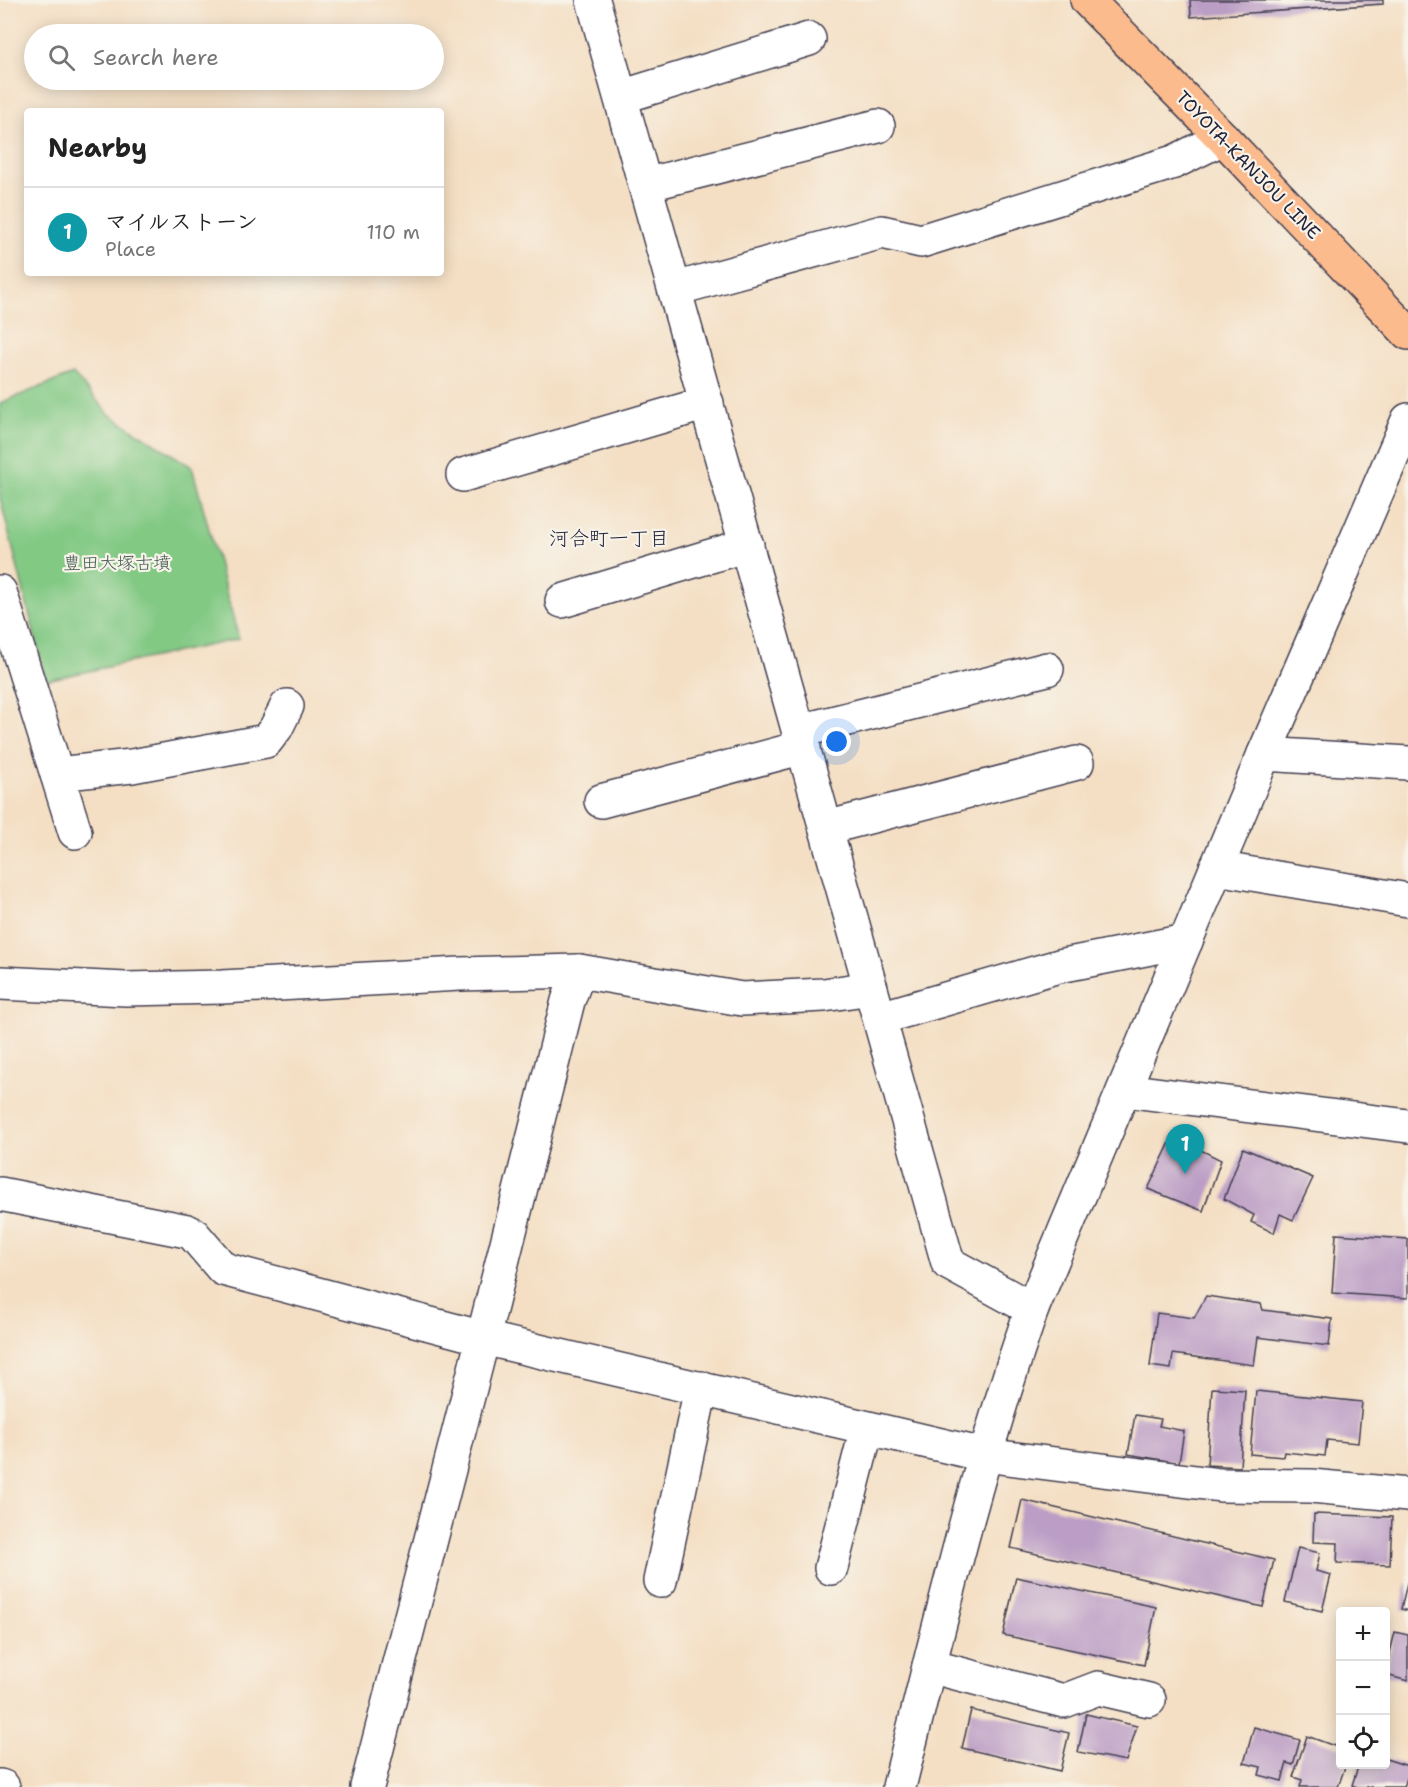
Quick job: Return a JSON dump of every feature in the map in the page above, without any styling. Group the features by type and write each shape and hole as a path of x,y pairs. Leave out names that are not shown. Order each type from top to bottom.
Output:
{"main road":[{"name":"TOYOTA-KANJOU LINE","path":"1087,0 1223,138 1408,333"}],"street":[{"path":"593,0 948,1263 1032,1309"},
{"path":"621,97 809,39"},
{"path":"645,185 878,126"},
{"path":"675,289 882,232 921,241 1174,162 1223,138"},
{"path":"463,476 707,403"},
{"path":"898,1787 984,1455 1005,1384 1032,1309 1264,754 1408,420"},
{"path":"562,601 747,545"},
{"path":"0,592 75,832"},
{"path":"601,801 802,739 1047,669"},
{"path":"57,774 132,766 266,741 276,728 287,706"},
{"path":"1264,754 1408,762"},
{"path":"826,828 1077,763"},
{"path":"1216,868 1408,900"},
{"path":"0,983 126,989 222,987 460,974 579,971 742,999 824,995 876,1003 1186,941"},
{"path":"367,1787 568,1001 579,971"},
{"path":"1124,1090 1408,1126"},
{"path":"0,1194 187,1231 193,1234 223,1269 483,1338 984,1455 1220,1485 1311,1486 1408,1495"},
{"path":"660,1581 701,1389"},
{"path":"831,1568 867,1428"},
{"path":"929,1666 1064,1701 1098,1688 1149,1700"}],"green space":[{"name":"豊田大塚古墳","path":"73,374 110,415 192,467 239,639 46,680 0,498 0,403"}],"building":[{"path":"1190,0 1383,0 1383,4 1191,17"},
{"path":"1173,1136 1221,1160 1203,1211 1148,1189"},
{"path":"1243,1148 1313,1178 1293,1220 1280,1214 1274,1233 1251,1222 1254,1215 1224,1199"},
{"path":"1336,1234 1408,1239 1408,1298 1332,1293"},
{"path":"1206,1296 1261,1304 1263,1310 1332,1319 1329,1346 1258,1337 1254,1365 1173,1354 1171,1369 1150,1366 1157,1313 1194,1318"},
{"path":"1212,1388 1245,1390 1240,1467 1207,1465"},
{"path":"1256,1391 1362,1402 1358,1443 1327,1440 1325,1456 1284,1452 1283,1457 1250,1454"},
{"path":"1135,1415 1161,1419 1159,1426 1184,1431 1179,1463 1128,1454"},
{"path":"1022,1500 1274,1560 1263,1607 1011,1548"},
{"path":"1314,1514 1392,1517 1390,1565 1337,1563 1338,1543 1313,1542"},
{"path":"1298,1548 1320,1553 1316,1571 1331,1575 1322,1611 1285,1602"},
{"path":"1016,1577 1156,1607 1144,1665 1003,1635"},
{"path":"1408,1583 1408,1611 1401,1609"},
{"path":"1395,1632 1408,1635 1408,1681 1390,1676 1390,1653"},
{"path":"971,1710 1069,1733 1060,1771 962,1748"},
{"path":"1086,1714 1137,1726 1126,1761 1078,1752"},
{"path":"1254,1727 1300,1740 1293,1765 1287,1763 1282,1781 1259,1775 1261,1767 1244,1763"},
{"path":"1307,1736 1336,1747 1336,1769 1344,1769 1338,1787 1300,1787 1302,1780 1293,1777"},
{"path":"1390,1760 1408,1766 1404,1787 1357,1787 1352,1785 1357,1769 1390,1769"}],"place":[{"name":"マイルストーン","path":"1185,1174"}],"district":[{"name":"河合町一丁目","path":"609,538"}]}
